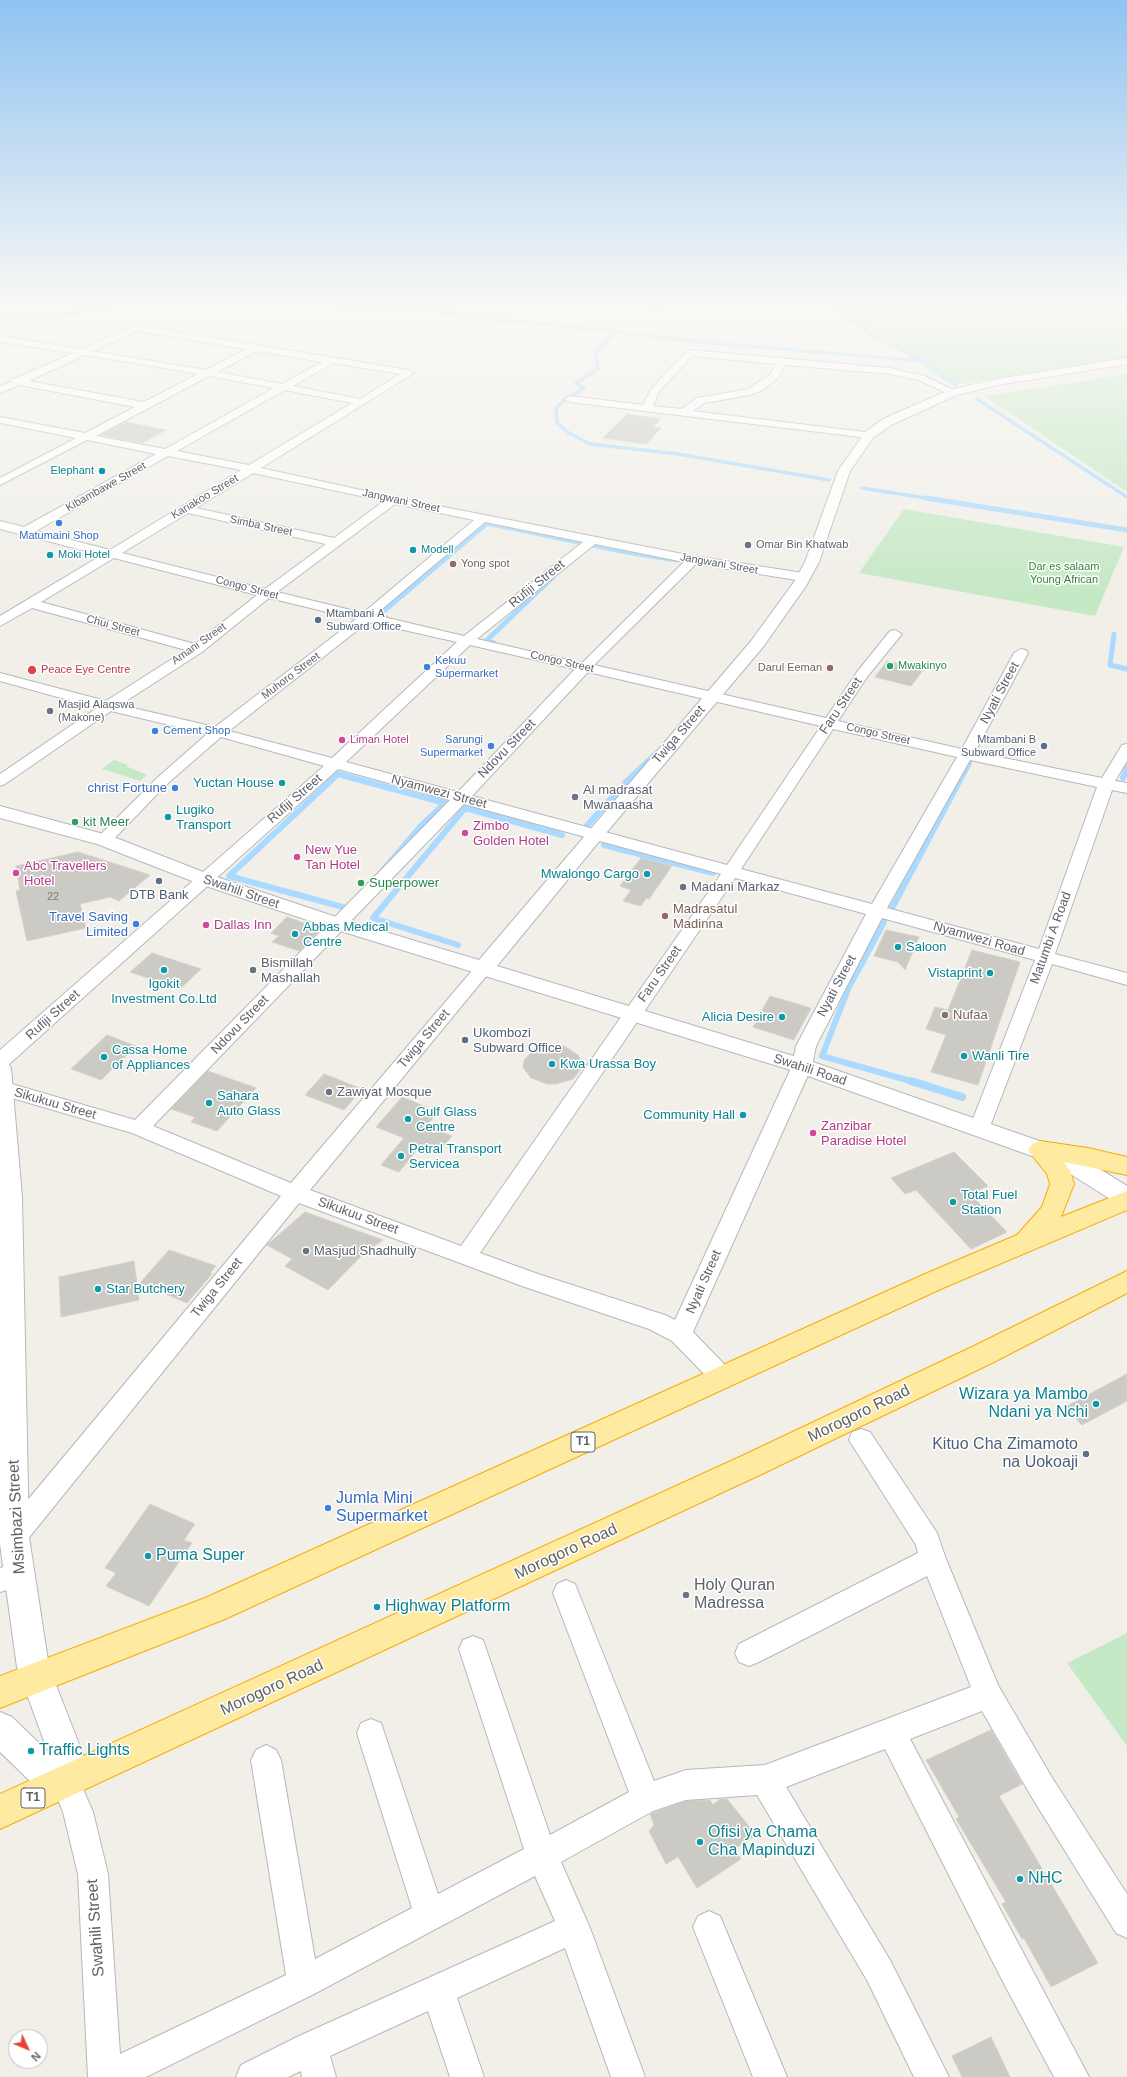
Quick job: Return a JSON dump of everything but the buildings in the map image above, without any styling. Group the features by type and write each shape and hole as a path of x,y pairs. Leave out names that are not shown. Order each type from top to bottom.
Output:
{"highway":[{"path":"1040,1150 1088,1157 1127,1166"},
{"path":"1023,1244 1045,1222 1053,1210 1062,1184 1058,1171 1040,1150"},
{"name":"T1","path":"0,1692 214,1609 934,1281 1127,1199"},
{"name":"Morogoro Road","path":"0,1812 66,1783 754,1464 984,1354 1127,1281"}],"street":[{"path":"126,402 147,406"},
{"path":"0,482 155,402"},
{"name":"Kibambawe Street","path":"26,531 257,402"},
{"name":"Kariakoo Street","path":"0,622 112,552 186,509 362,402"},
{"path":"600,402 869,435"},
{"path":"647,408 650,402"},
{"path":"684,412 698,402"},
{"name":"Twiga Street","path":"14,1537 23,1524 295,1193 594,835 757,644 801,583 812,562 844,471 869,435 887,422 931,402"},
{"name":"Jangwani Street","path":"0,420 251,469 393,500 693,560 803,577"},
{"name":"Amani Street","path":"0,781 107,706 197,649 266,594 393,500"},
{"name":"Simba Street","path":"186,509 335,542"},
{"name":"Muhoro Street","path":"104,840 162,781 218,732 337,641 483,518"},
{"name":"Congo Street","path":"0,525 112,552 266,594 966,755 1127,788"},
{"name":"Rufiji Street","path":"0,1061 335,764 467,640 592,540"},
{"name":"Ndovu Street","path":"138,1128 461,798 585,667 693,560"},
{"name":"Chui Street","path":"29,603 197,649"},
{"name":"Faru Street","path":"466,1256 731,872 810,751 831,723 862,675 894,634"},
{"name":"Nyati Street","path":"680,1334 802,1066 806,1046 815,1027 877,910 966,755 1021,653"},
{"name":"Nyamwezi Street","path":"0,677 107,706 218,732 594,835 877,910"},
{"name":"Matumbi A Road","path":"979,1129 1045,958 1106,784 1127,748"},
{"name":"Swahili Street","path":"0,812 104,840 204,879 482,970"},
{"name":"Nyamwezi Road","path":"877,910 1045,958 1127,979"},
{"name":"Swahili Road","path":"482,970 802,1066 1040,1150 1081,1169 1127,1199"},
{"name":"Sikukuu Street","path":"1,1082 138,1128 295,1193 530,1280 657,1322 680,1334 715,1370 721,1379"},
{"name":"Msimbazi Street","path":"1,1082 10,1197 6,1347 14,1537 10,1577 36,1677 67,1757 66,1783"},
{"path":"861,1440 928,1541 933,1559 988,1695 1041,1786 1127,1922"},
{"path":"749,1653 933,1559"},
{"path":"566,1593 646,1799"},
{"path":"473,1649 542,1856 574,1928 628,2077"},
{"path":"110,2077 303,1983 646,1799 686,1785 765,1780 988,1695"},
{"path":"0,1729 43,1770 66,1783"},
{"path":"891,1731 1013,1969 1072,2077"},
{"path":"371,1733 430,1916"},
{"path":"266,1760 303,1983"},
{"path":"765,1780 879,1971 932,2077"},
{"name":"Swahili Street","path":"66,1783 78,1812 93,1874 105,2077"},
{"path":"709,1927 770,2077"},
{"path":"253,2077 315,2063 438,1991 574,1928"},
{"path":"438,1991 467,2077"}],"green space":[{"path":"994,402 1127,402 1127,492"},
{"name":"Dar es salaam Young African","path":"904,509 1124,547 1095,616 859,573"},
{"path":"114,760 128,765 126,766 147,775 140,781 102,769"},
{"path":"1127,1633 1127,1746 1067,1663"}],"waterway":[{"path":"563,402 556,408 557,423 569,433 590,444 678,454 829,480"},
{"path":"981,402 1127,497"},
{"path":"862,488 932,499"},
{"path":"926,498 1127,530"},
{"path":"386,618 378,616 487,523 626,552 677,560"},
{"path":"494,643 486,641 553,577"},
{"path":"1114,634 1110,665 1127,669"},
{"path":"583,830 627,781 657,753"},
{"path":"891,910 969,763"},
{"path":"1123,778 1127,768"},
{"path":"338,774 445,803 420,827 350,909 229,876 338,774"},
{"path":"458,945 373,918 465,808 562,835"},
{"path":"604,845 713,873"},
{"path":"884,922 849,987 822,1056 914,1082"},
{"path":"911,1081 962,1097"}],"place":[{"name":"Elephant","path":"102,471"},
{"name":"Matumaini Shop","path":"59,523"},
{"name":"Omar Bin Khatwab","path":"748,545"},
{"name":"Modell","path":"413,550"},
{"name":"Moki Hotel","path":"50,555"},
{"name":"Yong spot","path":"453,564"},
{"name":"Mtambani A Subward Office","path":"318,620"},
{"name":"Mwakinyo","path":"890,666"},
{"name":"Kekuu Supermarket","path":"427,667"},
{"name":"Darul Eeman","path":"830,668"},
{"name":"Peace Eye Centre","path":"32,670"},
{"name":"Masjid Alaqswa (Makone)","path":"50,711"},
{"name":"Cement Shop","path":"155,731"},
{"name":"Liman Hotel","path":"342,740"},
{"name":"Sarungi Supermarket","path":"491,746"},
{"name":"Mtambani B Subward Office","path":"1044,746"},
{"name":"Yuctan House","path":"282,783"},
{"name":"christ Fortune","path":"175,788"},
{"name":"Al madrasat Mwanaasha","path":"575,797"},
{"name":"Lugiko Transport","path":"168,817"},
{"name":"kit Meer","path":"75,822"},
{"name":"Zimbo Golden Hotel","path":"465,833"},
{"name":"New Yue Tan Hotel","path":"297,857"},
{"name":"Abc Travellers Hotel","path":"16,873"},
{"name":"Mwalongo Cargo","path":"647,874"},
{"name":"DTB Bank","path":"159,881"},
{"name":"Superpower","path":"361,883"},
{"name":"Madani Markaz","path":"683,887"},
{"name":"Madrasatul Madinna","path":"665,916"},
{"name":"Travel Saving Limited","path":"136,924"},
{"name":"Dallas Inn","path":"206,925"},
{"name":"Abbas Medical Centre","path":"295,934"},
{"name":"Saloon","path":"898,947"},
{"name":"Igokit Investment Co.Ltd","path":"164,970"},
{"name":"Bismillah Mashallah","path":"253,970"},
{"name":"Vistaprint","path":"990,973"},
{"name":"Nufaa","path":"945,1015"},
{"name":"Alicia Desire","path":"782,1017"},
{"name":"Ukombozi Subward Office","path":"465,1040"},
{"name":"Wanli Tire","path":"964,1056"},
{"name":"Cassa Home of Appliances","path":"104,1057"},
{"name":"Kwa Urassa Boy","path":"552,1064"},
{"name":"Zawiyat Mosque","path":"329,1092"},
{"name":"Sahara Auto Glass","path":"209,1103"},
{"name":"Community Hall","path":"743,1115"},
{"name":"Gulf Glass Centre","path":"408,1119"},
{"name":"Zanzibar Paradise Hotel","path":"813,1133"},
{"name":"Petral Transport Servicea","path":"401,1156"},
{"name":"Total Fuel Station","path":"953,1202"},
{"name":"Masjud Shadhully","path":"306,1251"},
{"name":"Star Butchery","path":"98,1289"},
{"name":"Wizara ya Mambo Ndani ya Nchi","path":"1096,1404"},
{"name":"Kituo Cha Zimamoto na Uokoaji","path":"1086,1454"},
{"name":"Jumla Mini Supermarket","path":"328,1508"},
{"name":"Puma Super","path":"148,1556"},
{"name":"Holy Quran Madressa","path":"686,1595"},
{"name":"Highway Platform","path":"377,1607"},
{"name":"Traffic Lights","path":"31,1751"},
{"name":"Ofisi ya Chama Cha Mapinduzi","path":"700,1842"},
{"name":"NHC","path":"1020,1879"}]}
